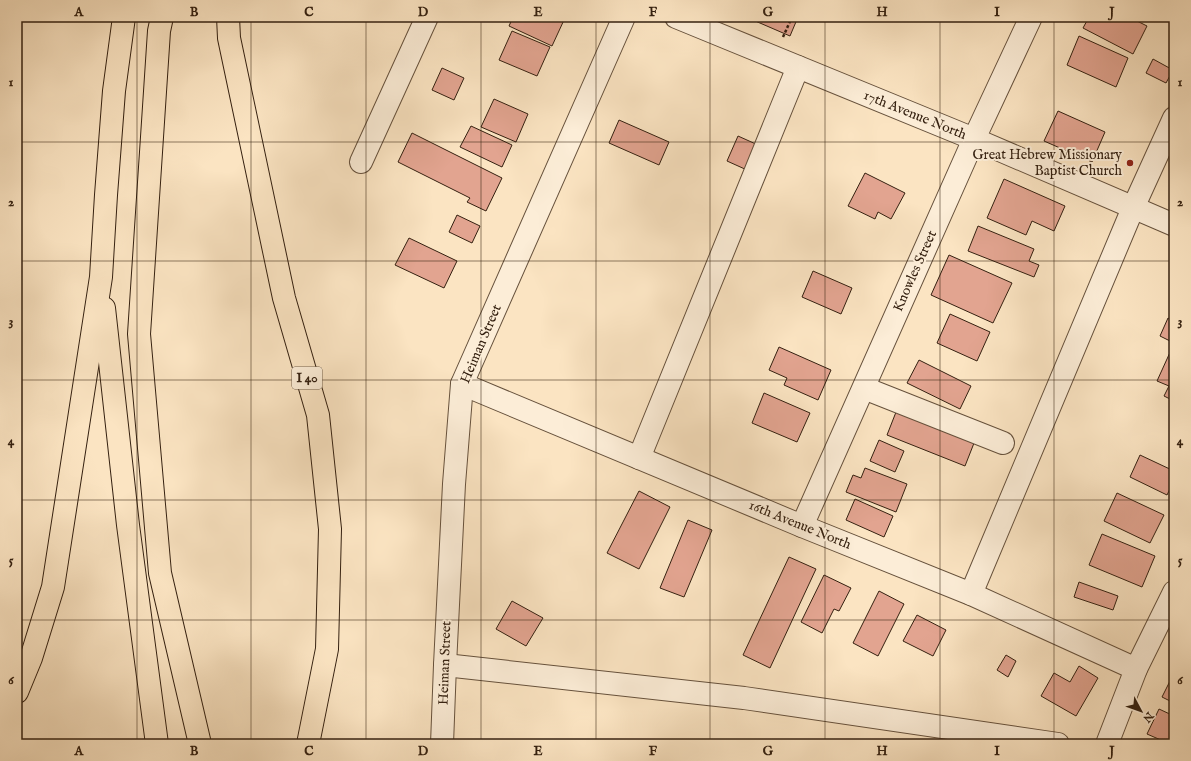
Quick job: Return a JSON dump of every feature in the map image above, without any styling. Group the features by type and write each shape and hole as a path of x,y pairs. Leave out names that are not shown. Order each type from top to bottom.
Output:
{"highway":[{"path":"17,692 31,658 54,587 101,277 114,99 124,17"},
{"path":"162,17 159,31 139,334 160,573 200,744"},
{"name":"I 40","path":"228,17 228,38 284,298 318,415 330,529 327,649 308,744"},
{"path":"101,277 128,526 157,744"}],"street":[{"path":"361,162 427,17"},
{"name":"Heiman Street","path":"442,744 454,484 462,384 624,17"},
{"name":"17th Avenue North","path":"676,17 974,139 1174,225"},
{"name":"Knowles Street","path":"802,526 974,139 1031,17"},
{"path":"639,458 798,67"},
{"path":"971,594 1134,208 1174,118"},
{"name":"16th Avenue North","path":"462,384 802,526 971,594 1136,669"},
{"path":"864,388 1003,443"},
{"path":"1107,744 1136,669 1174,592"},
{"path":"445,665 744,698 1058,744"}],"path":[{"path":"781,41 792,17"}],"building":[{"path":"513,17 559,17 564,20 552,46 509,26"},
{"path":"746,17 798,17 790,36"},
{"path":"1089,17 1129,17 1147,26 1133,54 1083,28"},
{"path":"512,31 550,47 537,76 499,60"},
{"path":"1079,36 1128,58 1116,87 1067,65"},
{"path":"1153,59 1173,70 1166,83 1146,73"},
{"path":"442,68 464,78 454,100 432,90"},
{"path":"494,99 528,114 516,142 481,127"},
{"path":"1058,111 1105,132 1092,162 1044,141"},
{"path":"619,120 669,142 659,165 609,143"},
{"path":"471,126 512,145 502,167 460,147"},
{"path":"412,133 502,178 486,211 467,202 470,198 398,162"},
{"path":"738,136 758,145 747,170 727,161"},
{"path":"865,173 905,193 891,219 878,212 875,219 848,206"},
{"path":"1004,179 1065,206 1054,231 1032,221 1026,235 987,218"},
{"path":"457,215 480,226 472,243 449,232"},
{"path":"978,226 1034,249 1029,261 1039,265 1034,277 968,251"},
{"path":"409,238 457,261 444,288 395,265"},
{"path":"949,255 1012,283 993,323 931,295"},
{"path":"813,271 852,288 841,314 802,297"},
{"path":"950,314 990,332 977,361 937,343"},
{"path":"1168,318 1174,321 1174,343 1160,336"},
{"path":"779,347 831,370 818,400 784,385 787,378 769,370"},
{"path":"1172,348 1174,348 1174,401 1164,396 1169,386 1157,381"},
{"path":"919,360 971,386 960,409 907,383"},
{"path":"764,393 810,413 797,442 752,423"},
{"path":"898,407 976,438 965,466 887,435"},
{"path":"879,440 904,451 895,472 870,461"},
{"path":"1140,455 1174,471 1174,481 1167,495 1130,477"},
{"path":"865,468 907,484 896,512 846,492 853,475 861,478"},
{"path":"639,491 670,507 639,569 607,553"},
{"path":"1117,493 1164,515 1150,543 1104,521"},
{"path":"855,499 893,516 884,537 846,520"},
{"path":"688,520 712,530 684,597 660,588"},
{"path":"1102,534 1155,556 1142,587 1089,565"},
{"path":"789,557 816,569 770,668 743,655"},
{"path":"824,575 851,588 839,611 834,609 822,633 801,622"},
{"path":"1079,582 1118,596 1113,610 1074,597"},
{"path":"879,591 904,604 878,656 853,643"},
{"path":"512,601 543,618 526,646 496,629"},
{"path":"917,615 946,630 933,656 903,641"},
{"path":"1006,655 1016,661 1008,677 997,670"},
{"path":"1079,666 1098,678 1076,716 1041,696 1054,673 1070,682"},
{"path":"1174,673 1174,703 1162,697"},
{"path":"1159,709 1174,716 1174,744 1170,744 1147,734"}],"place":[{"name":"Great Hebrew Missionary Baptist Church","path":"1130,163"}]}
